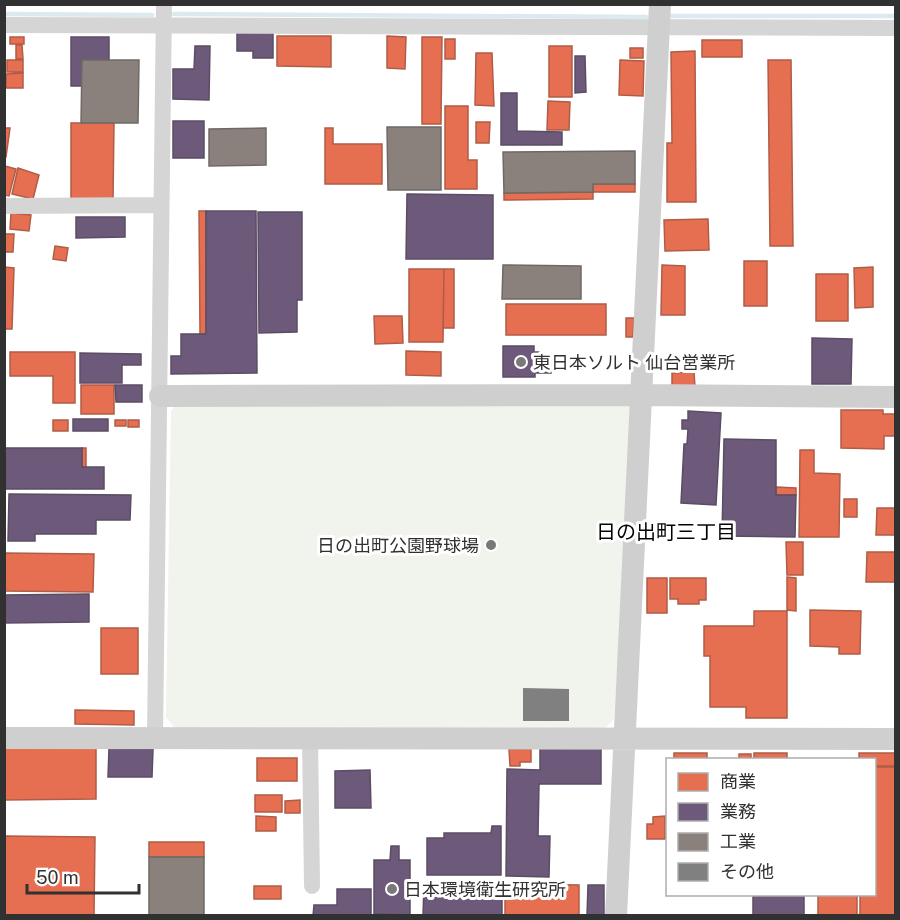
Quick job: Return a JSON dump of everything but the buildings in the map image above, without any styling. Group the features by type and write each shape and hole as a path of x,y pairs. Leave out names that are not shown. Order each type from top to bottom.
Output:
{"street":[{"path":"155,737 164,4"},
{"path":"616,915 660,4"},
{"path":"4,25 896,28"},
{"path":"4,206 161,205"},
{"path":"160,396 896,397"},
{"path":"310,737 312,886"},
{"path":"4,738 896,739"}],"shaded area":[{"path":"623,402 634,410 614,719 604,729 175,729 166,717 171,411 178,403"}],"waterway":[{"path":"4,14 152,15"},
{"path":"174,14 646,17"},
{"path":"670,16 896,16"}],"place":[{"name":"東日本ソルト 仙台営業所","path":"521,362"},
{"name":"日の出町公園野球場","path":"491,545"},
{"name":"日本環境衛生研究所","path":"392,889"}],"district":[{"name":"日の出町三丁目","path":"666,532"}]}
